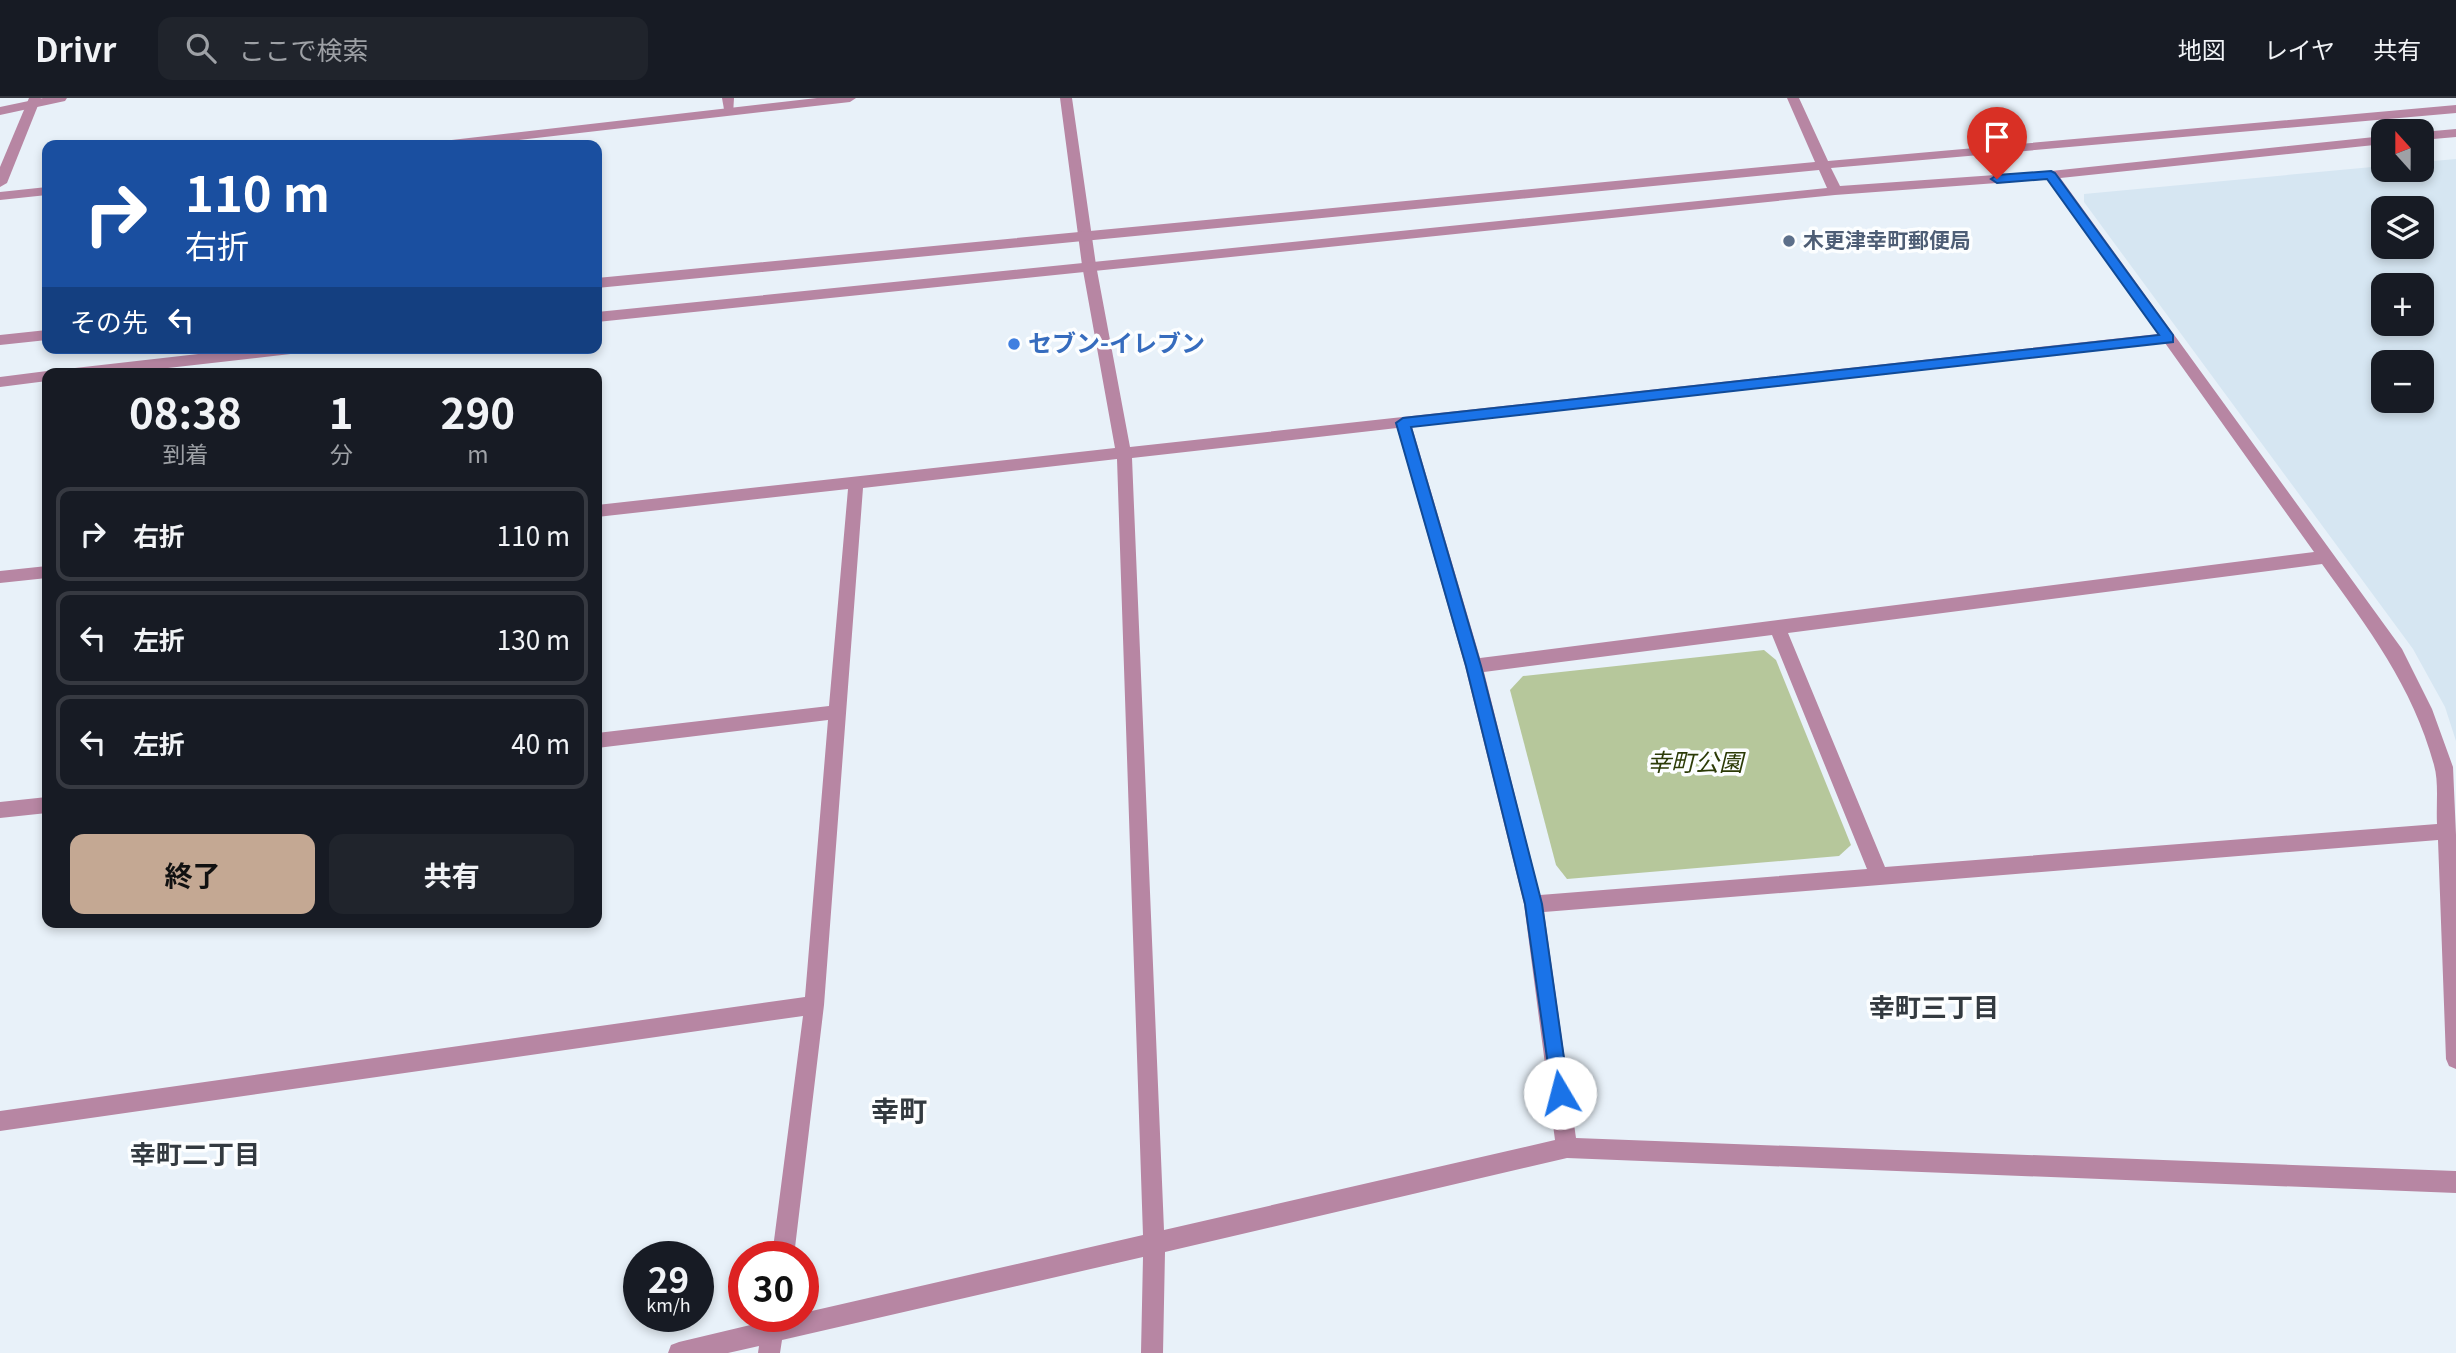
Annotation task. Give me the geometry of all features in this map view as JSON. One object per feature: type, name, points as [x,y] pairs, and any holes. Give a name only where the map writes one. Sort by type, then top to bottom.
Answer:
[{"type":"street","points":[[0,111],[34,101],[61,98]]},
{"type":"street","points":[[728,98],[729,112]]},
{"type":"street","points":[[486,140],[850,98]]},
{"type":"street","points":[[1066,98],[1084,237],[1124,453],[1154,1243],[1152,1353]]},
{"type":"street","points":[[1793,98],[1835,191]]},
{"type":"street","points":[[0,183],[34,101]]},
{"type":"street","points":[[602,283],[1824,165],[2456,108]]},
{"type":"street","points":[[2434,135],[2456,133]]},
{"type":"street","points":[[602,316],[1835,191],[2051,175],[2371,141]]},
{"type":"street","points":[[2051,175],[2396,653],[2423,709],[2444,767],[2456,1059]]},
{"type":"street","points":[[0,196],[42,192]]},
{"type":"street","points":[[0,340],[42,336]]},
{"type":"street","points":[[602,510],[2168,338]]},
{"type":"street","points":[[120,368],[245,354]]},
{"type":"street","points":[[0,382],[42,377]]},
{"type":"street","points":[[1403,423],[1474,666],[1533,904],[1567,1148]]},
{"type":"street","points":[[785,1241],[814,1006],[856,483]]},
{"type":"street","points":[[1474,666],[2328,557]]},
{"type":"street","points":[[0,577],[42,573]]},
{"type":"street","points":[[1778,629],[1880,877]]},
{"type":"street","points":[[602,739],[837,712]]},
{"type":"street","points":[[0,810],[42,805]]},
{"type":"street","points":[[1533,904],[2446,831]]},
{"type":"street","points":[[0,1121],[814,1006]]},
{"type":"street","points":[[679,1353],[1567,1148],[2456,1182]]},
{"type":"shaded area","points":[[2456,159],[2456,741],[2445,707],[2413,649],[2084,202],[2084,194],[2371,167],[2371,182],[2434,182],[2434,161]]},
{"type":"green space","name":"幸町公園","points":[[1764,650],[1776,660],[1851,845],[1839,856],[1567,879],[1556,865],[1510,690],[1523,676]]},
{"type":"place","name":"木更津幸町郵便局","points":[[1789,241]]},
{"type":"place","name":"セブン-イレブン","points":[[1014,344]]},
{"type":"district","name":"幸町三丁目","points":[[1934,1008]]},
{"type":"district","name":"幸町","points":[[899,1111]]},
{"type":"district","name":"幸町二丁目","points":[[195,1155]]},
{"type":"route","points":[[1560,1093],[1533,904],[1474,666],[1403,423],[2168,338],[2051,175],[1997,179]]}]
